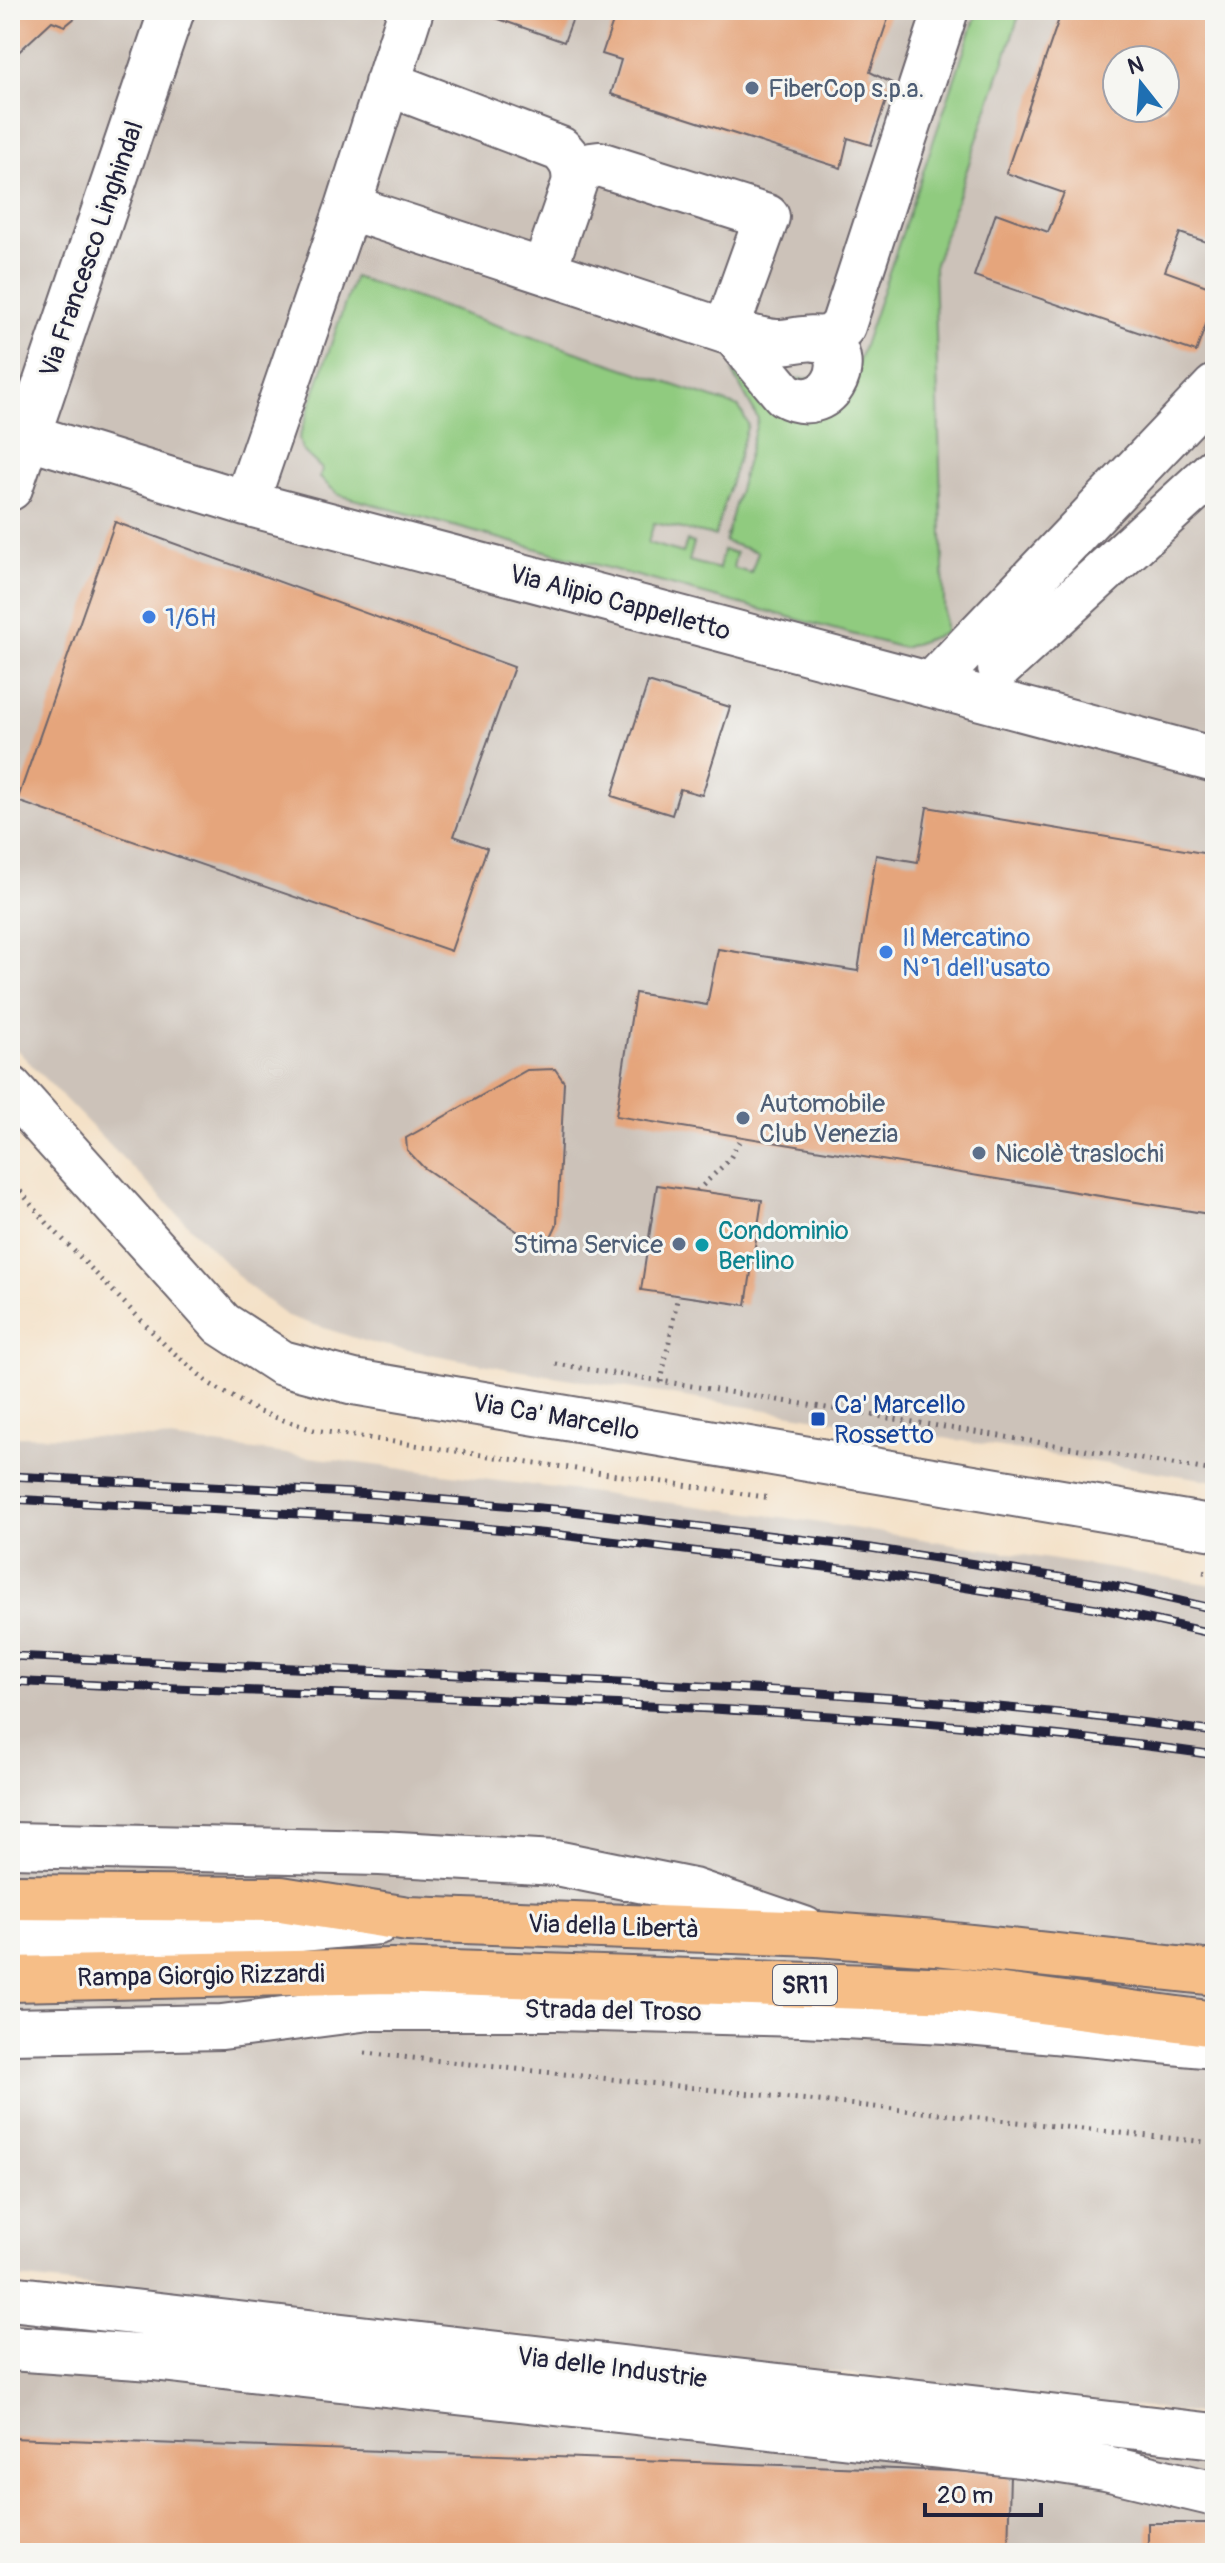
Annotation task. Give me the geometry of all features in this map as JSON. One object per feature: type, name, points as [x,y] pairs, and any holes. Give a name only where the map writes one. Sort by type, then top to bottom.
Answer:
[{"type":"highway","name":"Via della Libertà","points":[[10,1897],[281,1899],[408,1919],[817,1934],[935,1943],[1215,1973]]},
{"type":"highway","name":"Via della Libertà","points":[[392,1971],[958,1990],[1215,2024]]},
{"type":"highway","name":"Rampa Giorgio Rizzardi","points":[[10,1979],[392,1971]]},
{"type":"street","name":"Via Francesco Linghindal","points":[[10,488],[172,10]]},
{"type":"street","points":[[246,503],[348,207],[411,10]]},
{"type":"street","points":[[348,207],[730,332],[776,342],[832,337],[843,326],[946,10]]},
{"type":"street","points":[[387,83],[560,149],[571,162],[575,175],[570,198],[544,271]]},
{"type":"street","points":[[575,175],[599,164],[767,217],[730,332]]},
{"type":"street","points":[[730,332],[784,394],[805,401],[818,399],[828,391],[838,374],[833,349],[826,341],[816,339]]},
{"type":"street","points":[[932,684],[1215,387]]},
{"type":"street","name":"Via Alipio Cappelletto","points":[[27,436],[246,503],[1215,760]]},
{"type":"street","points":[[1000,667],[1215,470]]},
{"type":"street","name":"Via Ca' Marcello","points":[[10,1088],[222,1324],[282,1363],[354,1382],[1215,1528]]},
{"type":"street","points":[[10,1845],[380,1853],[556,1863],[693,1891],[817,1934]]},
{"type":"street","points":[[10,1937],[267,1932],[408,1919]]},
{"type":"street","name":"Strada del Troso","points":[[10,2031],[222,2027],[369,2008],[554,2008],[946,2021],[1215,2046]]},
{"type":"street","name":"Via delle Industrie","points":[[10,2298],[1215,2436]]},
{"type":"street","points":[[10,2348],[153,2358],[1029,2456],[1106,2468],[1215,2494]]},
{"type":"path","points":[[697,1191],[729,1160],[742,1137]]},
{"type":"path","points":[[10,1179],[48,1224]]},
{"type":"path","points":[[661,1382],[678,1295]]},
{"type":"path","points":[[556,1364],[1215,1471]]},
{"type":"path","points":[[351,2051],[1215,2143]]},
{"type":"shaded area","points":[[10,10],[1215,10],[1215,1481],[509,1369],[367,1342],[287,1316],[246,1284],[10,1043]]},
{"type":"shaded area","points":[[10,1436],[161,1438],[782,1517],[1215,1585],[1215,2416],[10,2277]]},
{"type":"shaded area","points":[[10,2316],[1215,2454],[1215,2553],[10,2553]]},
{"type":"green space","points":[[978,10],[1021,10],[934,267],[945,633],[903,648],[339,495],[320,478],[322,469],[302,450],[299,438],[354,277],[739,407],[748,424],[715,536],[654,523],[648,543],[683,553],[687,541],[694,543],[689,561],[719,569],[723,550],[736,553],[733,568],[751,573],[758,552],[725,542],[758,419],[733,373],[752,382],[854,375]]},
{"type":"building","points":[[10,10],[75,10],[76,17],[65,26],[52,21],[10,60]]},
{"type":"building","points":[[473,10],[576,10],[564,42]]},
{"type":"building","name":"FiberCop s.p.a.","points":[[617,10],[891,10],[870,72],[892,83],[871,145],[848,138],[841,168],[611,94],[621,60],[602,54]]},
{"type":"building","points":[[1062,10],[1215,10],[1215,245],[1180,233],[1165,271],[1215,289],[1215,299],[1196,352],[974,276],[996,213],[1048,232],[1064,193],[1006,173]]},
{"type":"building","points":[[115,522],[514,667],[454,836],[487,848],[451,951],[17,801]]},
{"type":"building","points":[[648,682],[730,707],[702,795],[680,789],[672,815],[612,796]]},
{"type":"building","points":[[927,807],[1215,855],[1215,1215],[616,1116],[635,993],[707,1005],[718,949],[858,971],[876,855],[918,862]]},
{"type":"building","points":[[555,1069],[564,1082],[557,1224],[550,1239],[530,1240],[423,1167],[407,1150],[406,1138],[527,1070]]},
{"type":"building","name":"Condominio Berlino","points":[[657,1185],[762,1200],[746,1305],[641,1290]]},
{"type":"building","points":[[10,2438],[1010,2473],[1008,2553],[10,2553]]},
{"type":"building","points":[[1148,2523],[1215,2523],[1215,2553],[1148,2553]]},
{"type":"railway","points":[[10,1476],[373,1494],[564,1510],[871,1548],[1110,1585],[1215,1609]]},
{"type":"railway","points":[[10,1499],[375,1518],[561,1535],[866,1572],[1103,1609],[1215,1634]]},
{"type":"railway","points":[[10,1656],[788,1691],[1045,1711],[1215,1732]]},
{"type":"railway","points":[[10,1681],[764,1712],[1065,1736],[1215,1755]]},
{"type":"place","name":"FiberCop s.p.a.","points":[[752,88]]},
{"type":"place","name":"1/6H","points":[[149,617]]},
{"type":"place","name":"Il Mercatino N°1 dell'usato","points":[[886,952]]},
{"type":"place","name":"Automobile Club Venezia","points":[[743,1118]]},
{"type":"place","name":"Nicolè traslochi","points":[[979,1153]]},
{"type":"place","name":"Stima Service","points":[[679,1244]]},
{"type":"place","name":"Condominio Berlino","points":[[702,1245]]},
{"type":"place","name":"Ca' Marcello Rossetto","points":[[818,1419]]}]
